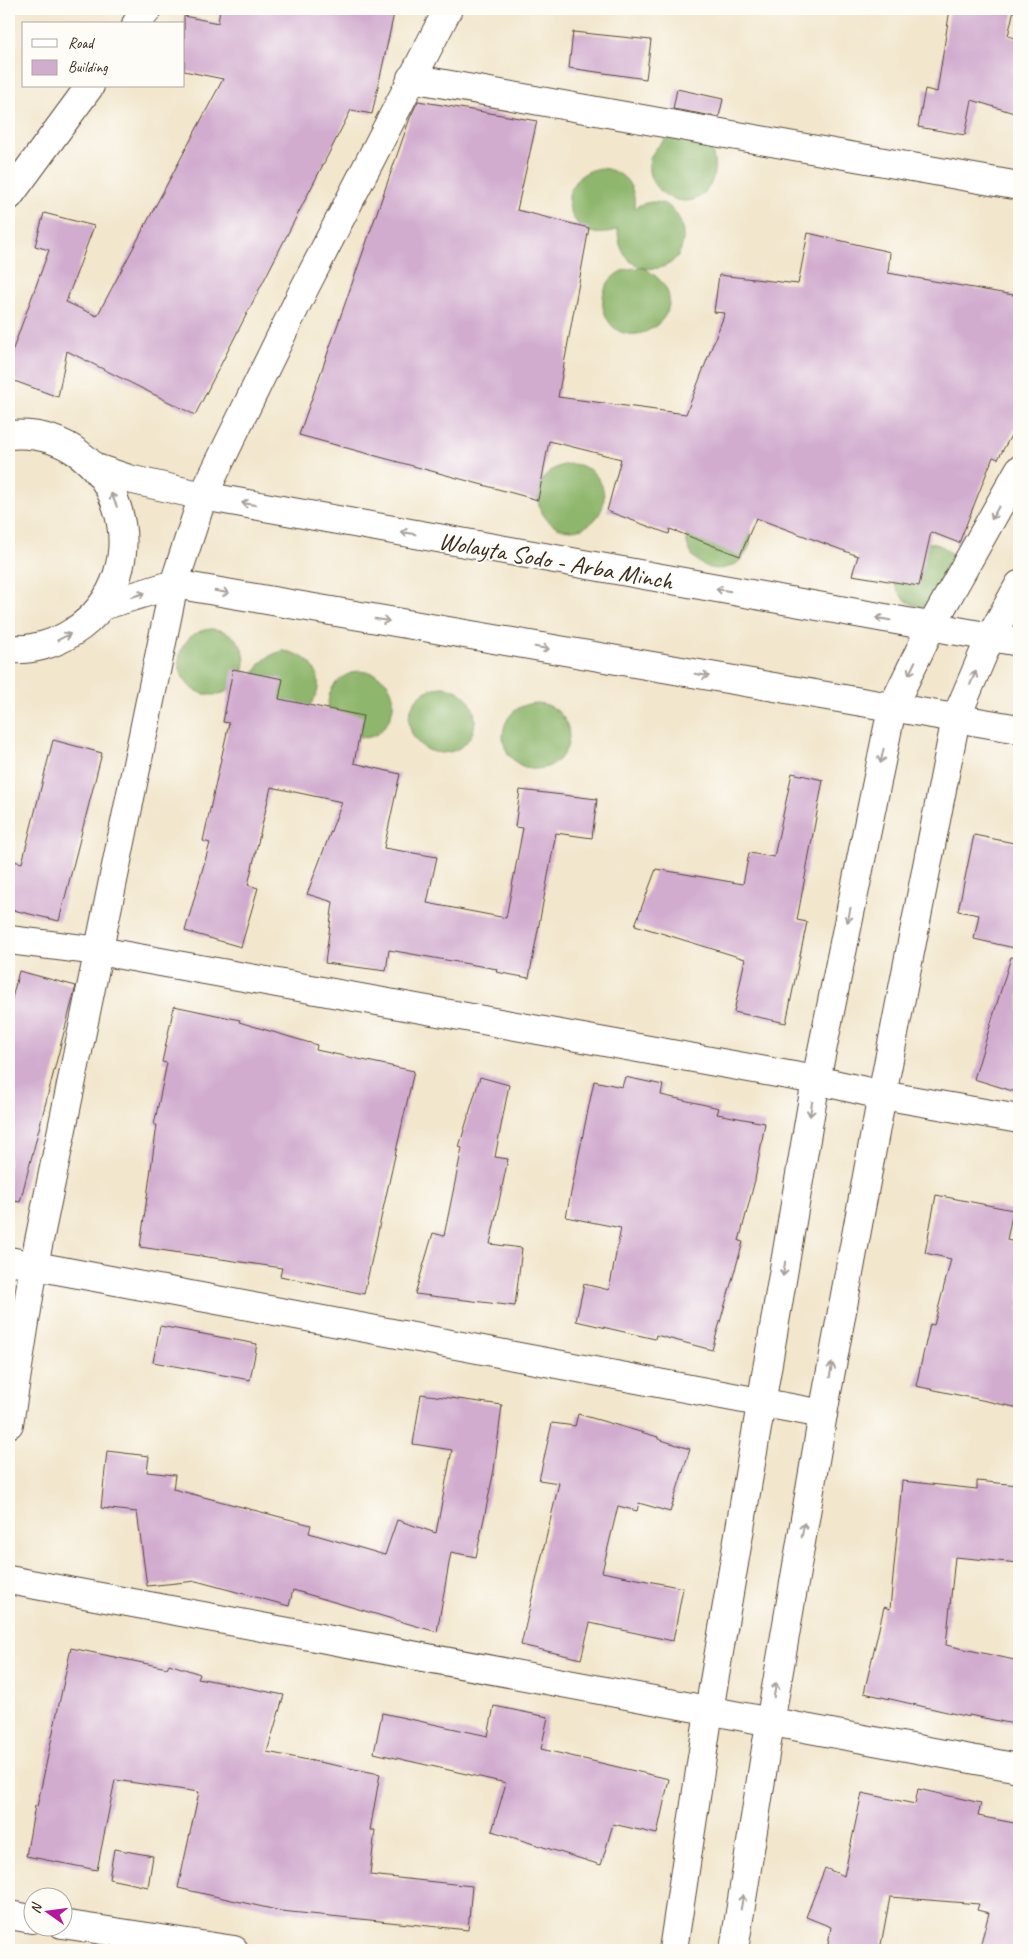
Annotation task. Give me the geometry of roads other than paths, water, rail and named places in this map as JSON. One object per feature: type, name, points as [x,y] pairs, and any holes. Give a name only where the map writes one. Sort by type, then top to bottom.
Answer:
[{"type":"main road","points":[[138,22],[148,9]]},
{"type":"main road","points":[[9,1424],[22,1263],[100,951],[174,584],[203,496],[303,291],[448,9]]},
{"type":"main road","points":[[411,78],[1019,186]]},
{"type":"main road","points":[[9,196],[89,88]]},
{"type":"main road","name":"Wolayta Sodo - Arba Minch","points":[[9,435],[41,436],[80,454],[96,468],[116,500],[123,536],[119,573],[102,606],[85,624],[64,638],[41,647],[9,649]]},
{"type":"main road","name":"Wolayta Sodo - Arba Minch","points":[[96,468],[129,480],[203,496],[1019,642]]},
{"type":"main road","points":[[673,1950],[709,1711],[816,1080],[892,708],[931,627],[1019,470]]},
{"type":"main road","points":[[102,606],[174,584],[1019,729]]},
{"type":"main road","points":[[734,1950],[770,1723],[823,1414],[882,1095],[956,718],[990,638],[1019,585]]},
{"type":"main road","points":[[9,940],[100,951],[816,1080],[882,1095],[1019,1119]]},
{"type":"main road","points":[[22,1263],[823,1414]]},
{"type":"main road","points":[[9,1580],[1019,1768]]},
{"type":"main road","points":[[9,1915],[22,1917]]},
{"type":"main road","points":[[72,1926],[234,1950]]}]
